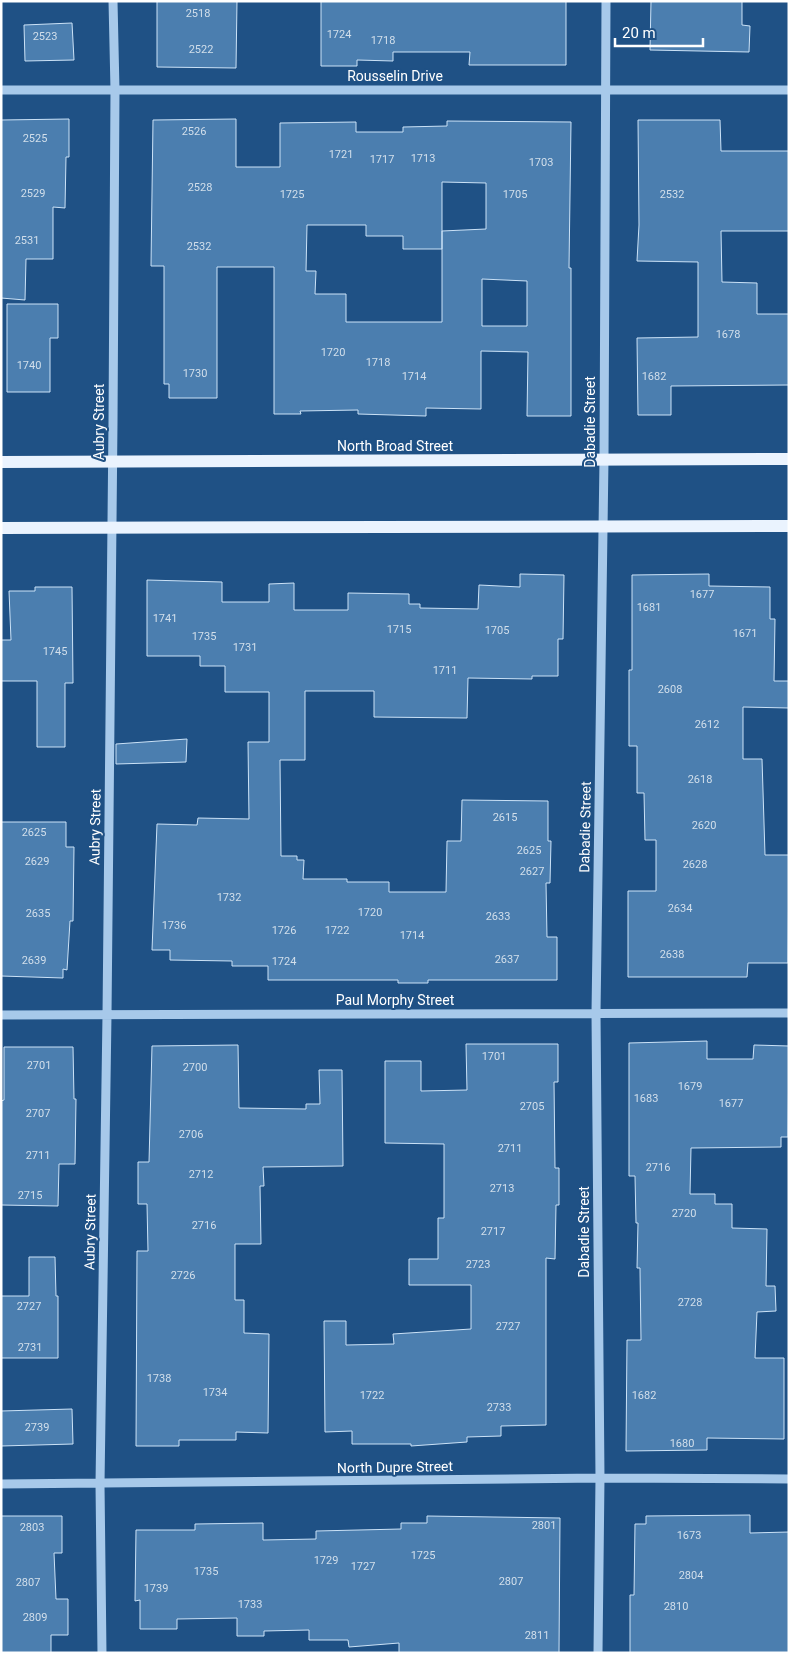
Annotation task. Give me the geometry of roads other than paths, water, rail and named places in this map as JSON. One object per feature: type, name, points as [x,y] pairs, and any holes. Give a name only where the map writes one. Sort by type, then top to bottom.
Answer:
[{"type":"main road","name":"North Broad Street","points":[[1,462],[789,459]]},
{"type":"main road","points":[[1,528],[789,526]]},
{"type":"street","name":"Aubry Street","points":[[102,1653],[100,1484],[112,462],[115,90],[113,1]]},
{"type":"street","name":"Dabadie Street","points":[[598,1653],[600,1478],[596,1013],[604,460],[606,1]]},
{"type":"street","name":"Rousselin Drive","points":[[1,90],[789,90]]},
{"type":"street","name":"Paul Morphy Street","points":[[1,1015],[789,1013]]},
{"type":"street","name":"North Dupre Street","points":[[1,1484],[600,1478],[789,1479]]}]
